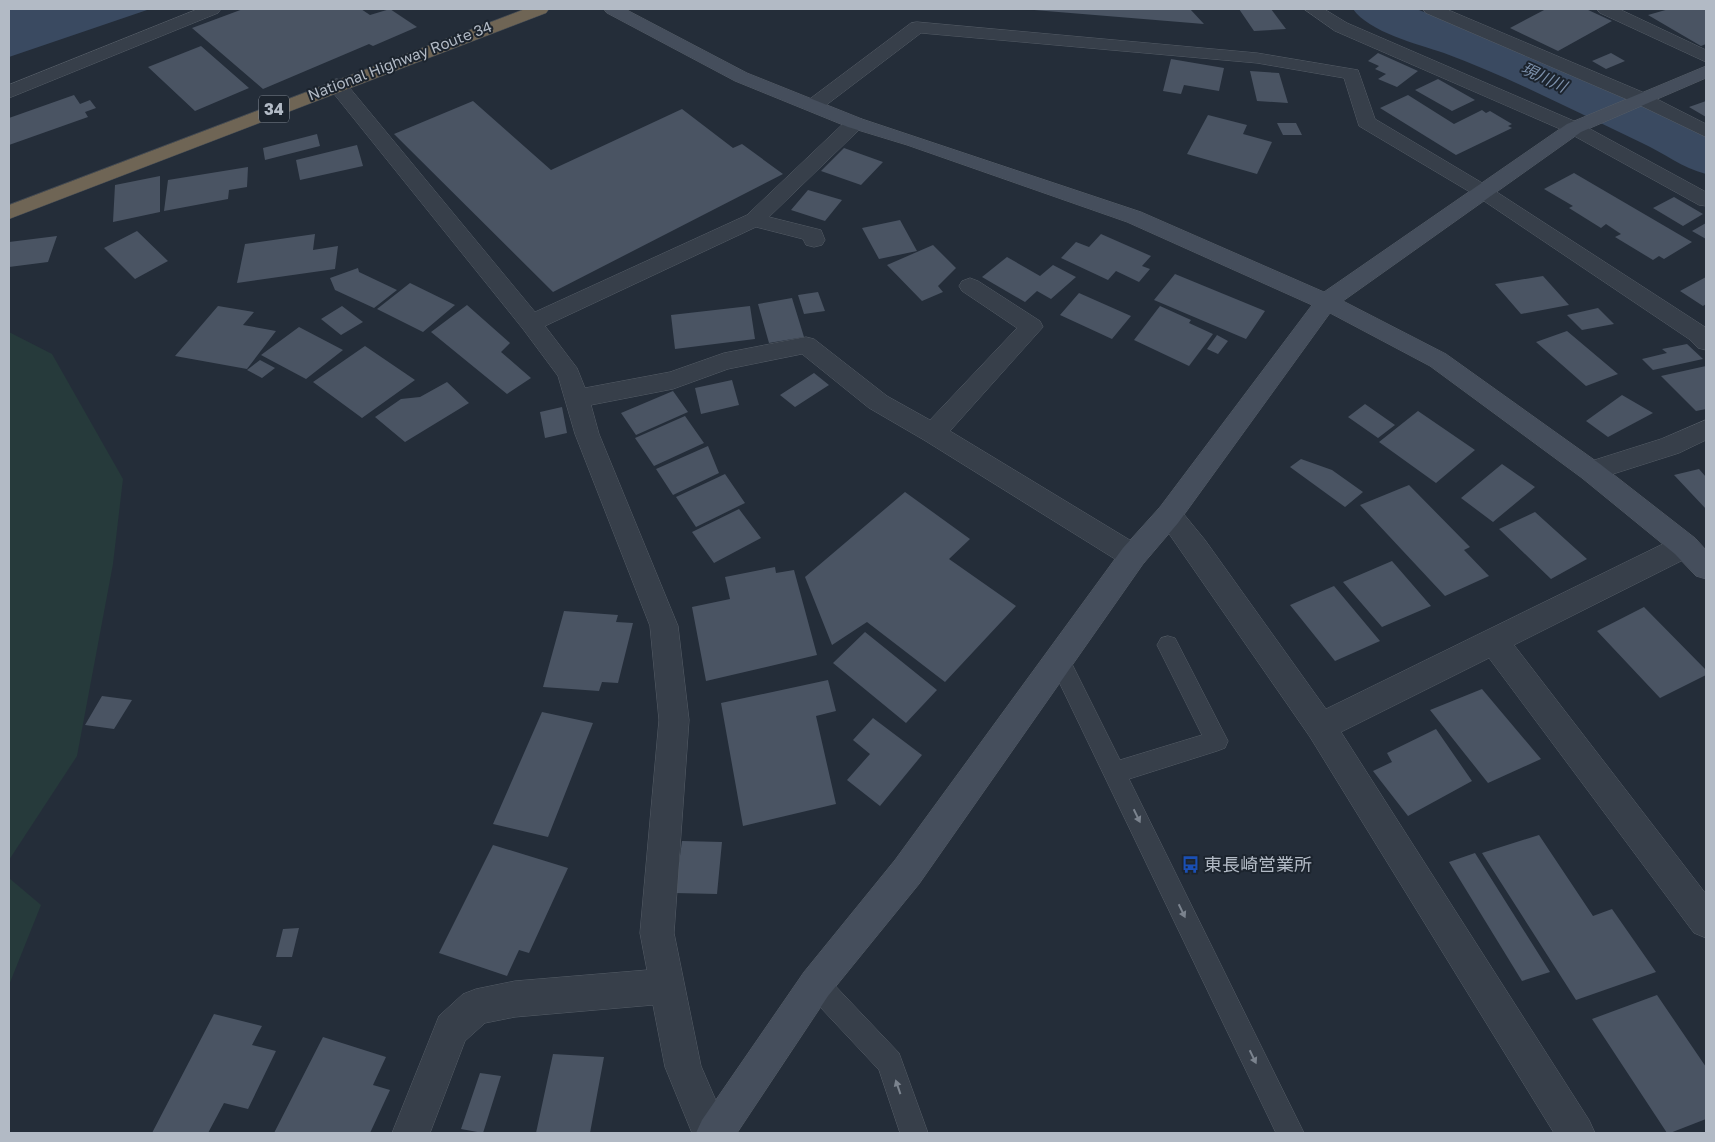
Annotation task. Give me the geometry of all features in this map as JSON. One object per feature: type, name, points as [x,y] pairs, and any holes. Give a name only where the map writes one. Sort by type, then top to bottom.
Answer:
[{"type":"highway","name":"National Highway Route 34","points":[[9,212],[336,85],[540,9]]},
{"type":"street","points":[[9,92],[212,9]]},
{"type":"street","points":[[613,9],[741,77],[855,123],[914,141],[1134,216],[1326,302],[1438,360],[1591,471],[1685,546],[1706,568]]},
{"type":"street","points":[[1313,9],[1575,128],[1706,200]]},
{"type":"street","points":[[1432,9],[1639,99],[1706,131]]},
{"type":"street","points":[[1606,9],[1706,57]]},
{"type":"street","points":[[1340,20],[1352,74],[1366,122],[1482,191],[1697,333],[1706,342]]},
{"type":"street","points":[[814,105],[917,27],[1257,58],[1352,74]]},
{"type":"street","points":[[715,1133],[816,984],[906,872],[1133,556],[1169,515],[1326,302],[1386,262],[1482,191],[1575,128],[1706,71]]},
{"type":"street","points":[[336,85],[531,323],[569,374],[576,399],[664,626],[674,720],[657,933],[683,1067],[711,1133]]},
{"type":"street","points":[[531,323],[754,220],[855,123]]},
{"type":"street","points":[[754,220],[813,235],[814,240]]},
{"type":"street","points":[[933,433],[1032,327],[970,286]]},
{"type":"street","points":[[576,399],[673,380],[724,361],[806,345],[878,402],[933,433],[1133,556]]},
{"type":"street","points":[[1591,471],[1670,446],[1706,429]]},
{"type":"street","points":[[1169,515],[1195,548],[1321,727],[1576,1133]]},
{"type":"street","points":[[1321,727],[1685,546]]},
{"type":"street","points":[[1493,640],[1706,921]]},
{"type":"street","points":[[411,1133],[452,1029],[476,1007],[515,999],[666,986]]},
{"type":"lane","points":[[1116,772],[1217,741],[1168,645]]},
{"type":"lane","points":[[1059,659],[1116,772],[1290,1133]]},
{"type":"lane","points":[[816,984],[890,1062],[914,1133]]},
{"type":"green space","points":[[9,332],[52,354],[123,479],[113,564],[77,756],[9,860]]},
{"type":"green space","points":[[9,878],[41,905],[9,985]]},
{"type":"water","points":[[9,9],[150,9],[9,57]]},
{"type":"building","points":[[243,9],[361,9],[370,15],[390,9],[417,27],[373,46],[369,44],[263,89],[192,28]]},
{"type":"building","points":[[1190,9],[1204,24],[1034,10]]},
{"type":"building","points":[[1239,9],[1271,9],[1286,29],[1254,31]]},
{"type":"building","points":[[1546,9],[1586,9],[1612,21],[1558,51],[1510,28]]},
{"type":"building","points":[[1669,9],[1706,9],[1706,44],[1701,46],[1648,15]]},
{"type":"building","points":[[201,46],[249,88],[195,111],[148,67]]},
{"type":"building","points":[[1378,53],[1418,71],[1397,87],[1378,79],[1386,74],[1375,69],[1379,66],[1368,61]]},
{"type":"building","points":[[1611,53],[1625,61],[1606,69],[1592,61]]},
{"type":"building","points":[[1171,59],[1224,68],[1219,91],[1184,85],[1181,94],[1163,91]]},
{"type":"building","points":[[1250,71],[1279,73],[1288,103],[1257,101]]},
{"type":"building","points":[[1438,79],[1475,100],[1452,111],[1415,90]]},
{"type":"building","points":[[74,95],[80,104],[90,100],[96,108],[85,112],[88,117],[9,145],[9,118]]},
{"type":"building","points":[[1408,95],[1454,124],[1482,110],[1486,113],[1490,111],[1512,124],[1508,126],[1512,128],[1456,155],[1380,108]]},
{"type":"building","points":[[473,101],[551,170],[682,109],[733,148],[742,144],[783,174],[553,292],[394,134]]},
{"type":"building","points":[[1706,101],[1706,117],[1689,107]]},
{"type":"building","points":[[1208,115],[1247,125],[1243,134],[1272,142],[1257,174],[1187,154]]},
{"type":"building","points":[[1277,123],[1296,123],[1302,135],[1283,135]]},
{"type":"building","points":[[317,134],[320,146],[265,160],[263,148]]},
{"type":"building","points":[[357,145],[363,166],[300,180],[296,160]]},
{"type":"building","points":[[844,148],[883,162],[861,185],[821,171]]},
{"type":"building","points":[[248,167],[247,187],[229,190],[228,199],[164,211],[168,180]]},
{"type":"building","points":[[1574,173],[1692,242],[1664,259],[1659,256],[1653,260],[1615,237],[1621,234],[1606,224],[1601,228],[1569,208],[1573,206],[1544,189]]},
{"type":"building","points":[[160,176],[160,212],[113,222],[115,185]]},
{"type":"building","points":[[808,190],[842,200],[825,221],[791,210]]},
{"type":"building","points":[[1674,197],[1703,214],[1683,226],[1653,208]]},
{"type":"building","points":[[900,220],[917,251],[879,259],[862,228]]},
{"type":"building","points":[[1706,223],[1706,239],[1692,231]]},
{"type":"building","points":[[137,231],[168,261],[135,279],[104,248]]},
{"type":"building","points":[[315,234],[313,250],[338,246],[335,269],[237,283],[245,244]]},
{"type":"building","points":[[1101,234],[1151,256],[1142,266],[1150,269],[1139,282],[1116,271],[1108,280],[1061,258],[1076,242],[1089,247]]},
{"type":"building","points":[[57,236],[48,262],[9,267],[9,242]]},
{"type":"building","points":[[933,245],[956,268],[938,286],[943,292],[922,301],[887,265]]},
{"type":"building","points":[[1007,257],[1040,276],[1053,265],[1076,277],[1051,299],[1037,291],[1025,302],[982,277]]},
{"type":"building","points":[[358,268],[359,272],[397,290],[374,308],[335,290],[330,278]]},
{"type":"building","points":[[1175,274],[1265,311],[1246,339],[1154,300]]},
{"type":"building","points":[[1543,276],[1569,305],[1521,314],[1495,284]]},
{"type":"building","points":[[1706,277],[1706,304],[1703,306],[1680,291]]},
{"type":"building","points":[[410,283],[455,305],[423,332],[377,309]]},
{"type":"building","points":[[818,292],[825,311],[804,314],[798,295]]},
{"type":"building","points":[[1079,293],[1131,316],[1112,339],[1060,315]]},
{"type":"building","points":[[792,298],[804,337],[769,343],[758,304]]},
{"type":"building","points":[[467,305],[510,343],[501,352],[531,378],[507,394],[431,332]]},
{"type":"building","points":[[218,306],[254,312],[243,325],[276,331],[247,369],[175,356]]},
{"type":"building","points":[[342,306],[363,322],[341,335],[321,319]]},
{"type":"building","points":[[750,306],[755,339],[675,349],[671,315]]},
{"type":"building","points":[[1160,306],[1191,320],[1189,323],[1213,334],[1189,366],[1134,340]]},
{"type":"building","points":[[1598,308],[1614,324],[1582,330],[1567,315]]},
{"type":"building","points":[[299,327],[343,350],[306,379],[261,355]]},
{"type":"building","points":[[1567,331],[1618,374],[1586,386],[1536,342]]},
{"type":"building","points":[[1217,335],[1228,341],[1218,354],[1207,349]]},
{"type":"building","points":[[1687,344],[1703,359],[1653,370],[1642,359],[1667,353],[1662,349]]},
{"type":"building","points":[[365,346],[415,380],[362,418],[313,382]]},
{"type":"building","points":[[260,360],[275,368],[262,378],[247,370]]},
{"type":"building","points":[[1706,366],[1706,409],[1696,411],[1661,376]]},
{"type":"building","points":[[814,373],[829,385],[795,407],[780,395]]},
{"type":"building","points":[[732,380],[739,405],[701,414],[695,388]]},
{"type":"building","points":[[447,382],[469,403],[405,442],[375,417],[401,399],[420,397]]},
{"type":"building","points":[[673,391],[688,412],[636,435],[621,413]]},
{"type":"building","points":[[1622,395],[1653,413],[1608,437],[1586,421]]},
{"type":"building","points":[[1365,404],[1395,425],[1378,438],[1348,417]]},
{"type":"building","points":[[562,407],[567,433],[545,438],[540,412]]},
{"type":"building","points":[[1418,411],[1475,450],[1436,483],[1379,442]]},
{"type":"building","points":[[685,416],[704,443],[654,466],[635,438]]},
{"type":"building","points":[[708,446],[719,473],[673,495],[656,469]]},
{"type":"building","points":[[1301,459],[1332,470],[1363,492],[1345,507],[1290,467]]},
{"type":"building","points":[[1502,464],[1535,487],[1493,522],[1461,498]]},
{"type":"building","points":[[1699,469],[1706,477],[1706,509],[1674,475]]},
{"type":"building","points":[[725,474],[745,503],[696,527],[676,497]]},
{"type":"building","points":[[1409,485],[1470,547],[1464,550],[1489,576],[1445,596],[1360,505]]},
{"type":"building","points":[[905,492],[970,539],[949,559],[1016,606],[945,682],[867,622],[832,645],[805,577]]},
{"type":"building","points":[[739,509],[761,538],[714,563],[692,532]]},
{"type":"building","points":[[1535,512],[1587,559],[1551,579],[1499,529]]},
{"type":"building","points":[[1392,561],[1431,606],[1382,627],[1343,582]]},
{"type":"building","points":[[775,567],[776,573],[794,570],[817,655],[706,681],[692,607],[730,599],[725,577]]},
{"type":"building","points":[[1334,586],[1380,641],[1335,661],[1290,605]]},
{"type":"building","points":[[1644,607],[1706,670],[1706,675],[1660,698],[1597,631]]},
{"type":"building","points":[[564,611],[618,615],[616,622],[633,623],[618,683],[602,682],[599,691],[543,687]]},
{"type":"building","points":[[865,632],[937,690],[906,723],[833,663]]},
{"type":"building","points":[[828,680],[836,711],[816,716],[836,804],[743,826],[721,703]]},
{"type":"building","points":[[1482,689],[1541,759],[1488,783],[1430,710]]},
{"type":"building","points":[[102,696],[132,700],[114,729],[85,725]]},
{"type":"building","points":[[542,712],[593,723],[548,837],[493,824]]},
{"type":"building","points":[[873,718],[922,755],[880,806],[847,780],[870,754],[853,740]]},
{"type":"building","points":[[1436,729],[1472,781],[1408,816],[1373,771],[1392,762],[1387,753]]},
{"type":"building","points":[[1539,835],[1593,916],[1612,909],[1656,972],[1576,1000],[1482,853]]},
{"type":"building","points":[[682,841],[722,842],[717,894],[675,893]]},
{"type":"building","points":[[493,845],[568,868],[529,953],[519,950],[507,976],[439,953]]},
{"type":"building","points":[[1475,853],[1550,972],[1522,981],[1449,862]]},
{"type":"building","points":[[299,928],[292,957],[276,957],[283,929]]},
{"type":"building","points":[[1657,995],[1706,1067],[1706,1119],[1670,1133],[1667,1133],[1592,1019]]},
{"type":"building","points":[[214,1014],[262,1026],[252,1045],[276,1051],[248,1109],[224,1103],[208,1133],[152,1133]]},
{"type":"building","points":[[323,1037],[386,1057],[373,1085],[390,1090],[370,1133],[274,1133]]},
{"type":"building","points":[[553,1054],[604,1057],[590,1133],[536,1133]]},
{"type":"building","points":[[480,1073],[501,1076],[483,1133],[461,1129]]},
{"type":"waterway","name":"現川川","points":[[1377,9],[1409,24],[1493,54],[1676,138],[1706,157]]},
{"type":"place","name":"東長崎営業所","points":[[1190,865]]}]
